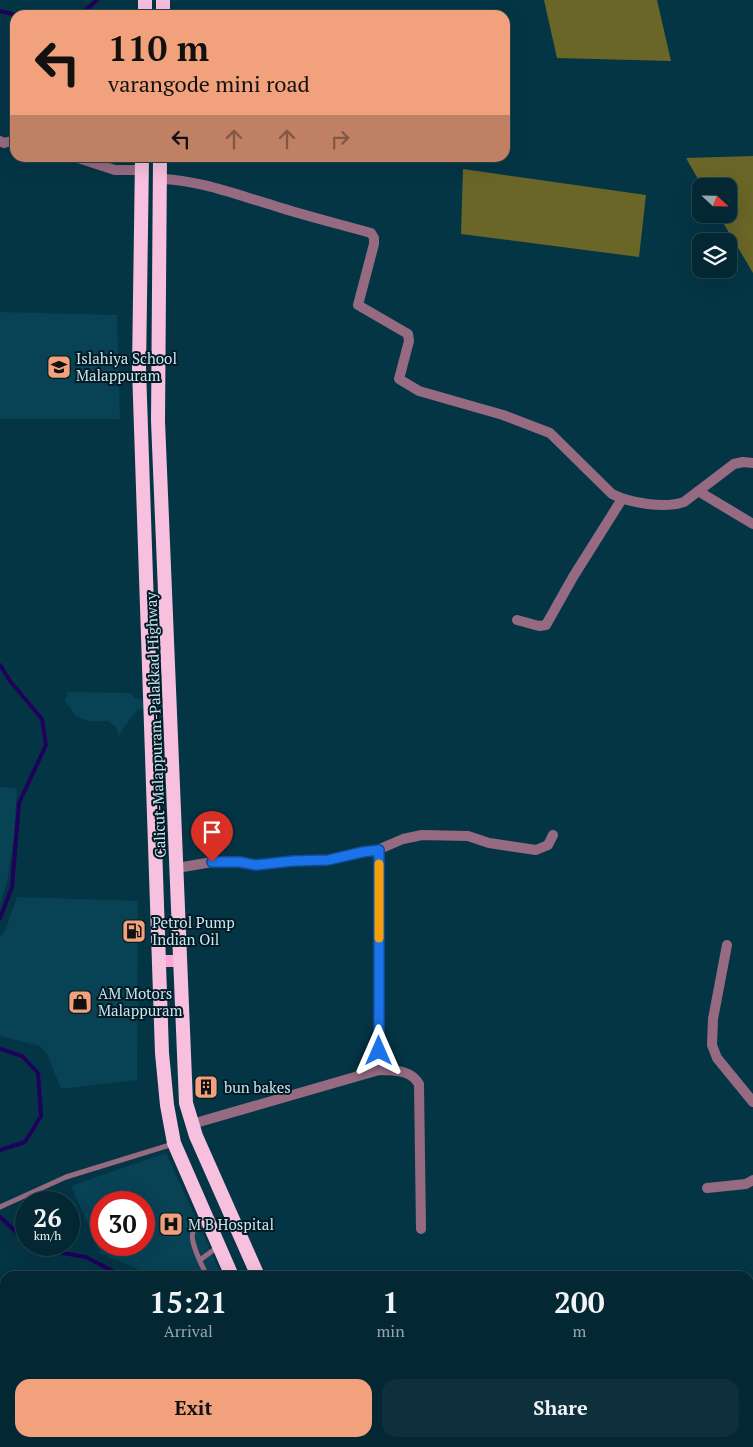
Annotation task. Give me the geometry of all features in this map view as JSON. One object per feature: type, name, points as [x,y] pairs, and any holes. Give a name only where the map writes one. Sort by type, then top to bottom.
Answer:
[{"type":"highway","name":"Calicut-Malappuram-Palakkad Highway","points":[[160,162],[158,421],[186,1103],[192,1124],[256,1271]]},
{"type":"highway","name":"Calicut-Malappuram-Palakkad Highway","points":[[142,164],[139,369],[162,1054],[166,1105],[174,1144],[230,1271]]},
{"type":"highway","points":[[217,1241],[237,1226]]},
{"type":"main road","points":[[159,961],[181,961]]},
{"type":"street","points":[[90,162],[115,170],[142,164]]},
{"type":"street","points":[[160,179],[210,186],[370,233],[374,238],[374,244],[358,305],[408,334],[409,341],[399,379],[420,391],[503,415],[550,433],[612,494],[622,499],[675,505],[684,502],[734,464],[743,462],[753,463]]},
{"type":"street","points":[[698,491],[753,524]]},
{"type":"street","points":[[517,620],[539,626],[546,625],[573,576],[622,499]]},
{"type":"street","points":[[177,868],[212,862],[240,862],[256,865],[328,860],[379,850],[404,838],[422,835],[468,836],[489,843],[536,850],[548,845],[553,835]]},
{"type":"street","points":[[378,1070],[379,850]]},
{"type":"street","points":[[727,945],[713,1019],[712,1045],[717,1058],[753,1102]]},
{"type":"street","points":[[192,1124],[378,1070],[404,1072],[414,1076],[419,1084],[421,1229]]},
{"type":"street","points":[[707,1188],[746,1184],[753,1180]]},
{"type":"lane","points":[[2,1206],[66,1176],[174,1144]]},
{"type":"lane","points":[[205,1271],[192,1242],[191,1234],[194,1229],[208,1222]]},
{"type":"lane","points":[[200,1260],[217,1241]]},
{"type":"shaded area","points":[[544,0],[657,0],[671,61],[557,58]]},
{"type":"shaded area","points":[[753,156],[753,273],[737,246],[737,233],[729,233],[723,223],[738,222],[738,178],[697,178],[686,158]]},
{"type":"shaded area","points":[[463,169],[646,195],[639,257],[461,234]]},
{"type":"shaded area","name":"Islahiya School Malappuram","points":[[0,312],[117,315],[120,419],[0,419]]},
{"type":"shaded area","points":[[68,692],[130,693],[135,698],[147,700],[145,709],[137,710],[118,736],[117,728],[108,721],[88,721],[76,716],[65,701]]},
{"type":"shaded area","points":[[0,787],[17,788],[14,837],[7,882],[0,905]]},
{"type":"shaded area","points":[[17,897],[138,901],[137,1080],[61,1089],[48,1056],[40,1046],[0,1036],[0,937],[5,931]]},
{"type":"shaded area","name":"M B Hospital","points":[[166,1153],[220,1271],[140,1270],[108,1256],[155,1256],[155,1191],[90,1191],[90,1228],[80,1206],[80,1191],[73,1191],[71,1186]]},
{"type":"waterway","points":[[86,10],[97,0]]},
{"type":"waterway","points":[[0,11],[10,14]]},
{"type":"waterway","points":[[0,665],[10,681],[42,719],[46,745],[19,803],[12,887],[0,918]]},
{"type":"waterway","points":[[0,1049],[22,1056],[38,1073],[41,1116],[25,1142],[0,1150]]},
{"type":"waterway","points":[[0,1217],[15,1231]]},
{"type":"waterway","points":[[80,1256],[86,1257],[113,1271]]},
{"type":"slow traffic","points":[[379,864],[379,938]]},
{"type":"place","name":"Islahiya School Malappuram","points":[[59,367]]},
{"type":"place","name":"Petrol Pump Indian Oil","points":[[134,931]]},
{"type":"place","name":"AM Motors Malappuram","points":[[80,1002]]},
{"type":"place","name":"bun bakes","points":[[206,1087]]},
{"type":"place","name":"M B Hospital","points":[[171,1224]]},
{"type":"route","points":[[212,862],[240,862],[256,865],[328,860],[379,850],[379,1051]]}]
